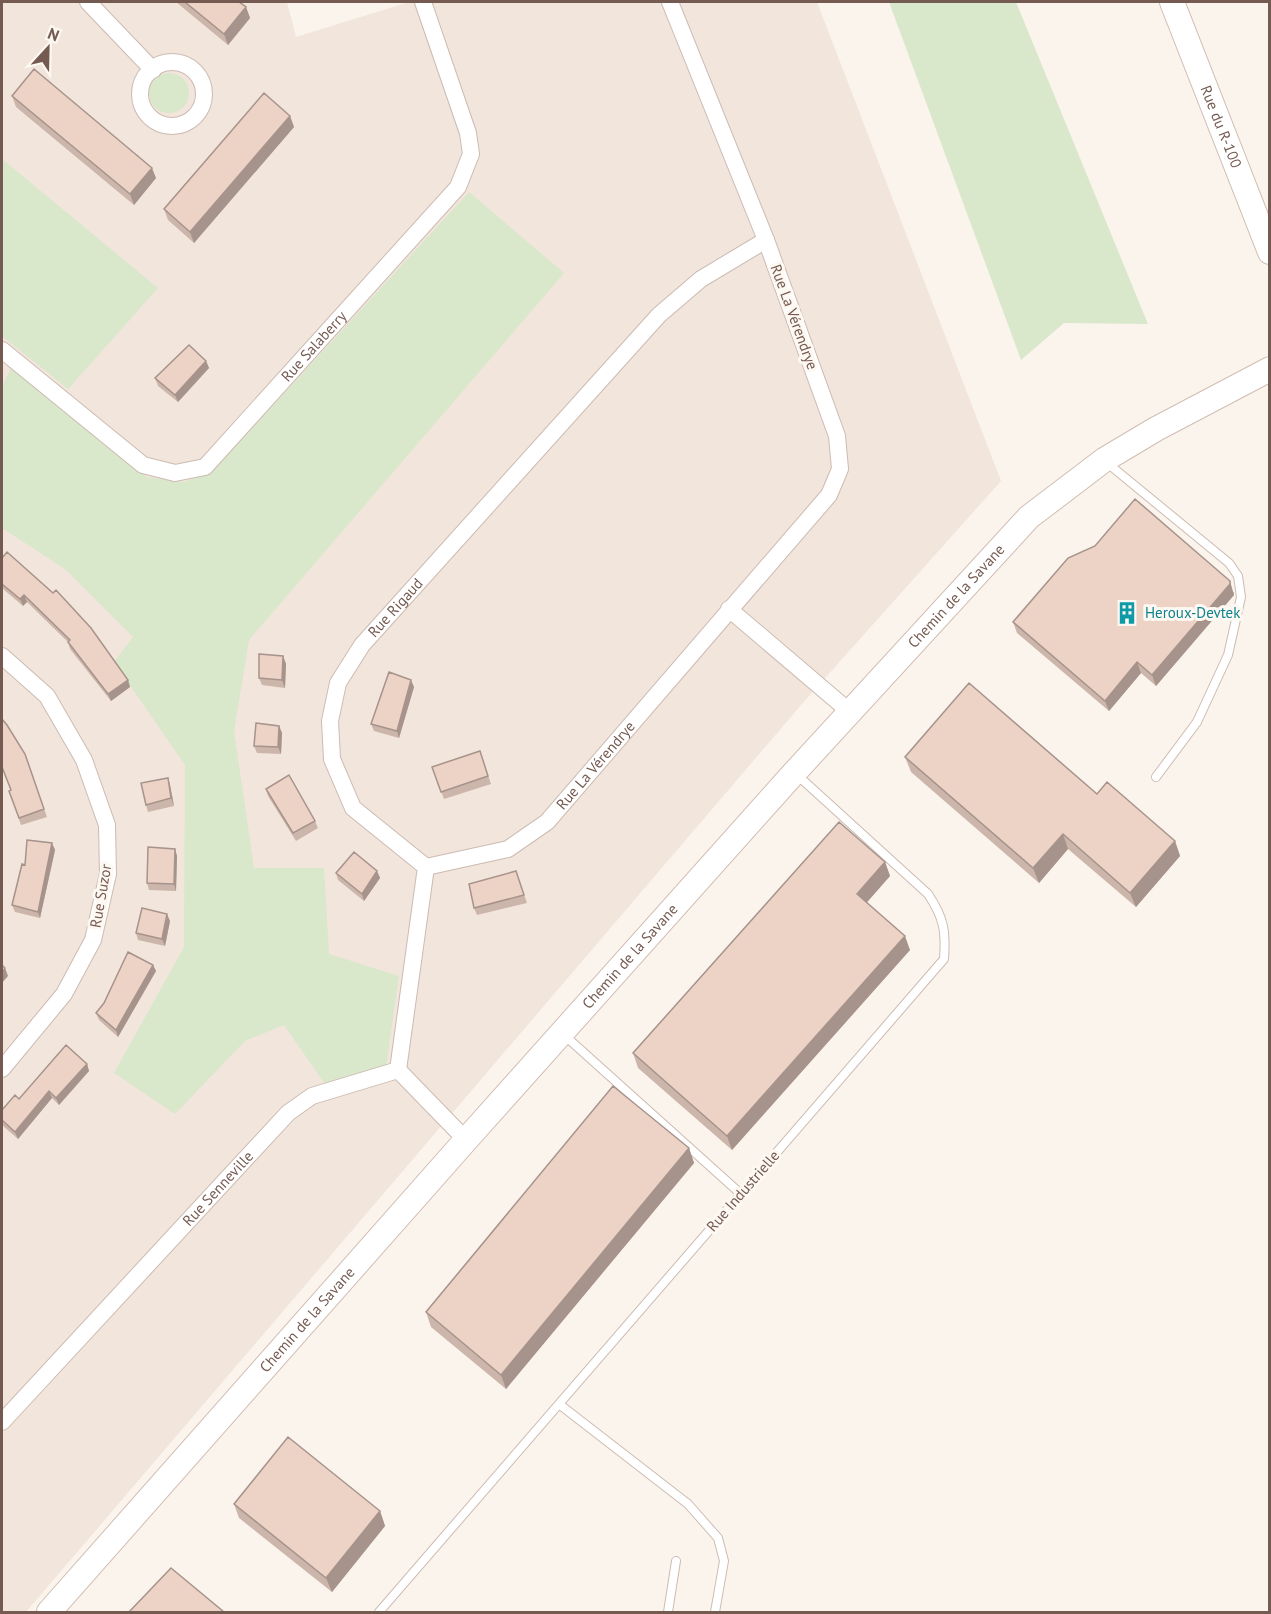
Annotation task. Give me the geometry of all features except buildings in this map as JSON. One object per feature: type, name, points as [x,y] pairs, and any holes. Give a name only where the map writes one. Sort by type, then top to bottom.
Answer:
[{"type":"street","points":[[88,2],[153,70]]},
{"type":"street","name":"Rue Salaberry","points":[[2,350],[144,465],[175,473],[205,467],[458,187],[471,154],[468,133],[423,2]]},
{"type":"street","name":"Rue La Vérendrye","points":[[426,867],[508,849],[547,822],[829,495],[840,469],[837,436],[766,240],[670,2]]},
{"type":"street","name":"Rue du R-100","points":[[1173,2],[1269,252]]},
{"type":"street","name":"Rue Rigaud","points":[[426,867],[353,808],[332,759],[330,721],[338,683],[362,645],[659,315],[701,279],[766,240]]},
{"type":"street","name":"Chemin de la Savane","points":[[49,1612],[794,773],[1029,517],[1104,460],[1156,429],[1269,369]]},
{"type":"street","points":[[729,609],[850,712]]},
{"type":"street","name":"Rue Suzor","points":[[2,656],[47,696],[84,760],[107,825],[108,864],[108,874],[93,940],[64,994],[2,1069]]},
{"type":"street","points":[[426,867],[398,1071],[466,1140]]},
{"type":"street","name":"Rue Senneville","points":[[2,1422],[288,1113],[312,1096],[398,1071]]},
{"type":"lane","points":[[1104,460],[1229,563],[1238,576],[1241,597],[1228,655],[1197,722],[1156,777]]},
{"type":"lane","name":"Rue Industrielle","points":[[379,1612],[944,959],[945,931],[939,910],[927,894],[794,773]]},
{"type":"lane","points":[[562,1033],[741,1194]]},
{"type":"lane","points":[[559,1404],[688,1504],[718,1538],[724,1561],[716,1612]]},
{"type":"lane","points":[[668,1612],[676,1561]]},
{"type":"shaded area","points":[[2,2],[287,2],[296,37],[409,2],[817,2],[1001,481],[801,705],[26,1612],[2,1612]]},
{"type":"green space","points":[[889,2],[1016,2],[1148,324],[1064,323],[1021,360]]},
{"type":"green space","points":[[169,73],[183,79],[189,93],[183,107],[169,113],[155,107],[149,93],[155,79]]},
{"type":"green space","points":[[2,159],[158,288],[68,389],[2,336]]},
{"type":"green space","points":[[469,192],[564,273],[249,640],[234,731],[254,868],[324,868],[329,954],[399,976],[385,1074],[325,1084],[284,1025],[245,1041],[175,1114],[114,1073],[184,947],[185,765],[114,662],[133,637],[65,569],[2,528],[2,386],[12,366],[147,477],[183,482],[211,473]]},
{"type":"place","name":"Heroux-Devtek","points":[[1127,613]]}]
